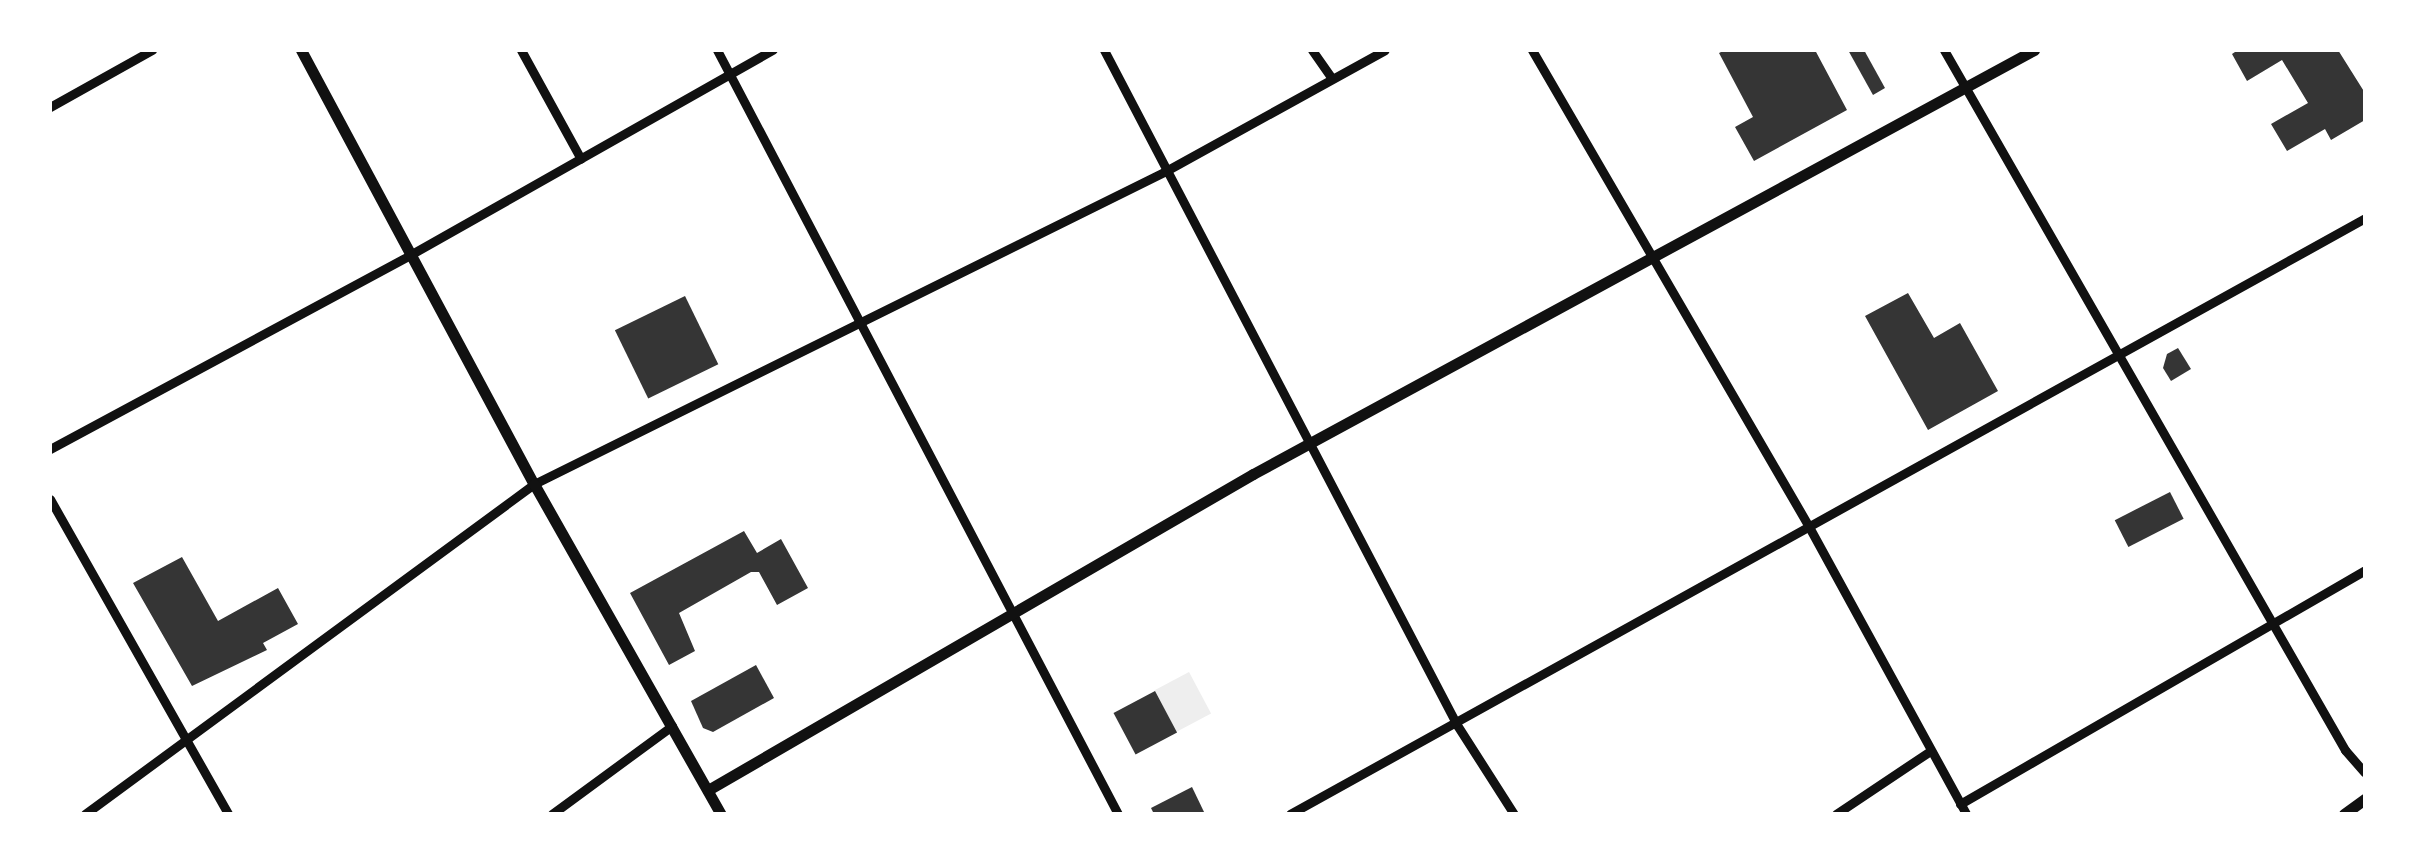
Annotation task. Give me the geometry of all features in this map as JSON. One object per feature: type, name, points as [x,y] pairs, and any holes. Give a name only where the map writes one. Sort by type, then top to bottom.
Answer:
[{"type":"street","points":[[50,107],[152,50]]},
{"type":"street","points":[[301,50],[534,484],[722,814]]},
{"type":"street","points":[[521,50],[581,159]]},
{"type":"street","points":[[718,50],[1118,814]]},
{"type":"street","points":[[50,449],[410,256],[773,50]]},
{"type":"street","points":[[1104,50],[1164,172],[1458,724],[1514,814]]},
{"type":"street","points":[[1312,50],[1332,79]]},
{"type":"street","points":[[85,814],[534,484],[1164,172],[1385,50]]},
{"type":"street","points":[[1532,50],[1808,525],[1963,809],[2365,570]]},
{"type":"street","points":[[1944,50],[2346,750],[2365,773]]},
{"type":"street","points":[[708,790],[1308,443],[2034,50]]},
{"type":"street","points":[[1290,814],[2365,218]]},
{"type":"street","points":[[50,499],[228,814]]},
{"type":"street","points":[[552,814],[672,726]]},
{"type":"street","points":[[1836,814],[1930,752]]},
{"type":"street","points":[[2344,814],[2365,799]]},
{"type":"shaded area","points":[[1189,672],[1211,713],[1177,732],[1155,690]]},
{"type":"building","points":[[1815,50],[1847,110],[1754,161],[1735,127],[1753,117],[1719,53]]},
{"type":"building","points":[[1848,50],[1864,50],[1885,88],[1873,95]]},
{"type":"building","points":[[2238,50],[2338,50],[2365,93],[2365,120],[2331,140],[2325,129],[2287,151],[2271,124],[2308,103],[2282,60],[2247,81],[2232,54]]},
{"type":"building","points":[[1908,293],[1934,338],[1960,323],[1998,391],[1928,430],[1865,316]]},
{"type":"building","points":[[685,296],[718,364],[648,399],[615,330]]},
{"type":"building","points":[[2178,348],[2191,369],[2171,381],[2163,368],[2167,354]]},
{"type":"building","points":[[2170,492],[2184,519],[2128,547],[2115,520]]},
{"type":"building","points":[[744,531],[757,553],[781,539],[808,588],[777,605],[759,572],[751,572],[679,613],[695,651],[669,665],[630,593]]},
{"type":"building","points":[[182,557],[218,621],[278,588],[298,624],[263,643],[267,650],[192,686],[133,583]]},
{"type":"building","points":[[756,665],[774,698],[713,732],[703,728],[691,701]]},
{"type":"building","points":[[1155,691],[1177,732],[1136,755],[1114,713]]},
{"type":"building","points":[[1192,787],[1205,814],[1154,814],[1151,808]]}]
